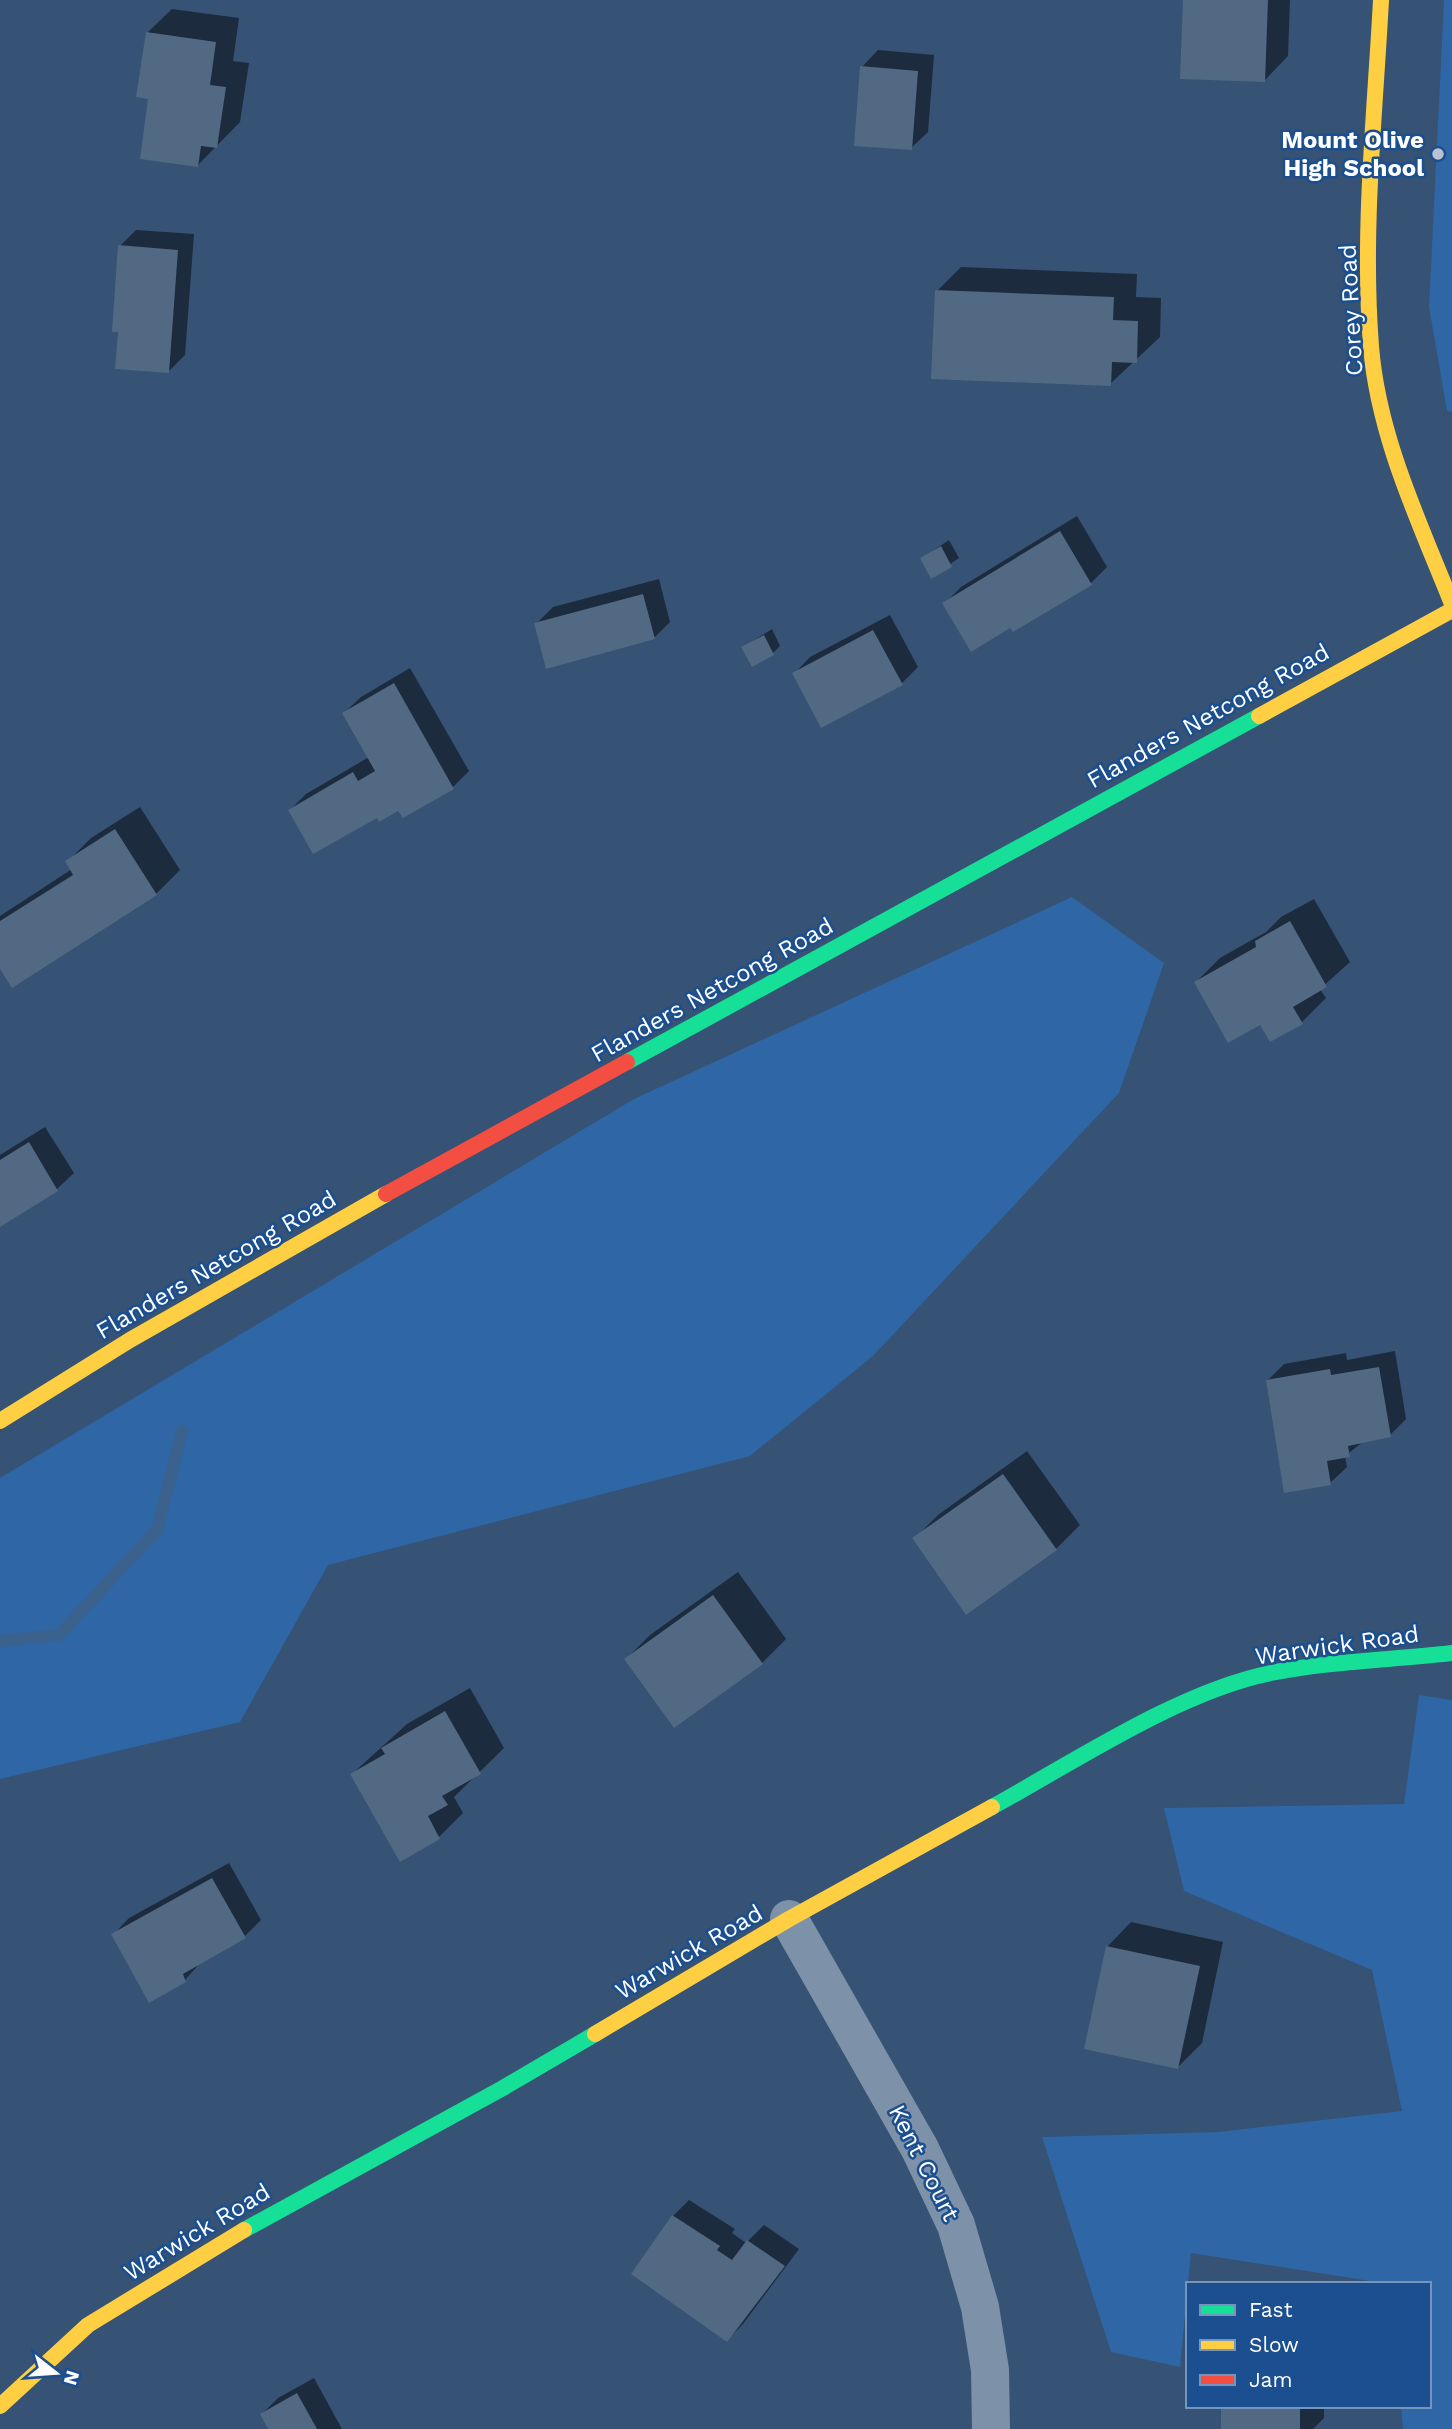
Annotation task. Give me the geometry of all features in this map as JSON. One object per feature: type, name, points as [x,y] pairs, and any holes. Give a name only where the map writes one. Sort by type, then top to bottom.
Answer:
[{"type":"street","name":"Corey Road","points":[[1381,0],[1369,219],[1371,347],[1378,393],[1395,461],[1452,604]]},
{"type":"street","name":"Flanders Netcong Road","points":[[0,1421],[130,1340],[361,1207],[1452,610]]},
{"type":"street","name":"Warwick Road","points":[[0,2406],[88,2325],[135,2294],[262,2219],[503,2088],[789,1919],[1171,1709],[1225,1686],[1270,1673],[1452,1653]]},
{"type":"street","name":"Kent Court","points":[[789,1919],[920,2149],[956,2225],[980,2308],[990,2370],[991,2429]]},
{"type":"shaded area","points":[[1444,0],[1452,0],[1452,412],[1447,411],[1429,307]]},
{"type":"shaded area","points":[[1072,897],[1164,963],[1119,1093],[873,1356],[750,1456],[328,1565],[240,1722],[0,1779],[0,1478],[634,1099]]},
{"type":"shaded area","points":[[1419,1695],[1452,1700],[1452,2429],[1403,2429],[1401,2408],[1431,2408],[1431,2282],[1376,2282],[1191,2253],[1188,2282],[1186,2282],[1180,2367],[1111,2352],[1042,2137],[1218,2132],[1402,2111],[1372,1970],[1184,1891],[1164,1808],[1404,1804]]},
{"type":"building","points":[[1183,0],[1268,0],[1265,82],[1180,79]]},
{"type":"building","points":[[146,32],[216,42],[210,85],[226,87],[217,148],[201,146],[198,167],[140,159],[148,99],[136,97]]},
{"type":"building","points":[[860,66],[918,71],[912,150],[854,146]]},
{"type":"building","points":[[118,245],[178,250],[169,373],[115,369],[118,332],[112,332]]},
{"type":"building","points":[[935,290],[1114,297],[1113,320],[1138,321],[1137,363],[1112,362],[1111,386],[931,379]]},
{"type":"building","points":[[1060,531],[1092,585],[1013,632],[1010,628],[971,652],[942,603]]},
{"type":"building","points":[[941,546],[952,567],[931,579],[920,558]]},
{"type":"building","points":[[643,594],[655,639],[546,669],[534,623]]},
{"type":"building","points":[[873,630],[903,685],[821,728],[792,673]]},
{"type":"building","points":[[764,635],[774,655],[752,667],[741,647]]},
{"type":"building","points":[[394,683],[454,789],[403,818],[398,811],[379,822],[377,818],[313,854],[288,810],[353,772],[358,781],[375,771],[342,713]]},
{"type":"building","points":[[115,829],[157,895],[12,988],[0,969],[0,921],[73,875],[65,861]]},
{"type":"building","points":[[1290,921],[1327,987],[1293,1007],[1303,1024],[1270,1042],[1260,1025],[1228,1043],[1194,982],[1256,947],[1255,941]]},
{"type":"building","points":[[29,1142],[58,1191],[0,1227],[0,1160]]},
{"type":"building","points":[[1379,1367],[1391,1437],[1348,1446],[1350,1457],[1327,1461],[1331,1485],[1284,1493],[1266,1380],[1330,1369],[1331,1375]]},
{"type":"building","points":[[1003,1474],[1057,1550],[966,1615],[912,1538]]},
{"type":"building","points":[[713,1595],[763,1664],[674,1728],[624,1659]]},
{"type":"building","points":[[445,1711],[481,1774],[442,1796],[448,1805],[428,1816],[440,1839],[400,1862],[350,1774],[385,1754],[381,1748]]},
{"type":"building","points":[[212,1878],[246,1938],[183,1974],[186,1982],[149,2003],[111,1934]]},
{"type":"building","points":[[1106,1946],[1200,1966],[1178,2069],[1084,2049]]},
{"type":"building","points":[[672,2215],[720,2246],[717,2250],[732,2260],[747,2240],[785,2266],[727,2342],[631,2274]]},
{"type":"building","points":[[297,2393],[317,2429],[268,2429],[260,2414]]},
{"type":"building","points":[[1221,2408],[1300,2408],[1300,2429],[1221,2429]]},
{"type":"waterway","points":[[0,1641],[59,1635],[157,1530],[182,1431]]},
{"type":"traffic: fast","points":[[627,1062],[1259,716]]},
{"type":"traffic: fast","points":[[992,1807],[1164,1711],[1236,1682],[1316,1666],[1452,1653]]},
{"type":"traffic: fast","points":[[244,2230],[503,2088],[595,2034]]},
{"type":"traffic: slow","points":[[1381,0],[1369,216],[1371,346],[1375,380],[1391,445],[1452,604]]},
{"type":"traffic: slow","points":[[1259,716],[1452,610]]},
{"type":"traffic: slow","points":[[0,1421],[130,1340],[386,1194]]},
{"type":"traffic: slow","points":[[595,2034],[789,1919],[992,1807]]},
{"type":"traffic: slow","points":[[0,2406],[88,2325],[244,2230]]},
{"type":"traffic: jam","points":[[386,1194],[627,1062]]},
{"type":"place","name":"Mount Olive High School","points":[[1438,154]]}]
